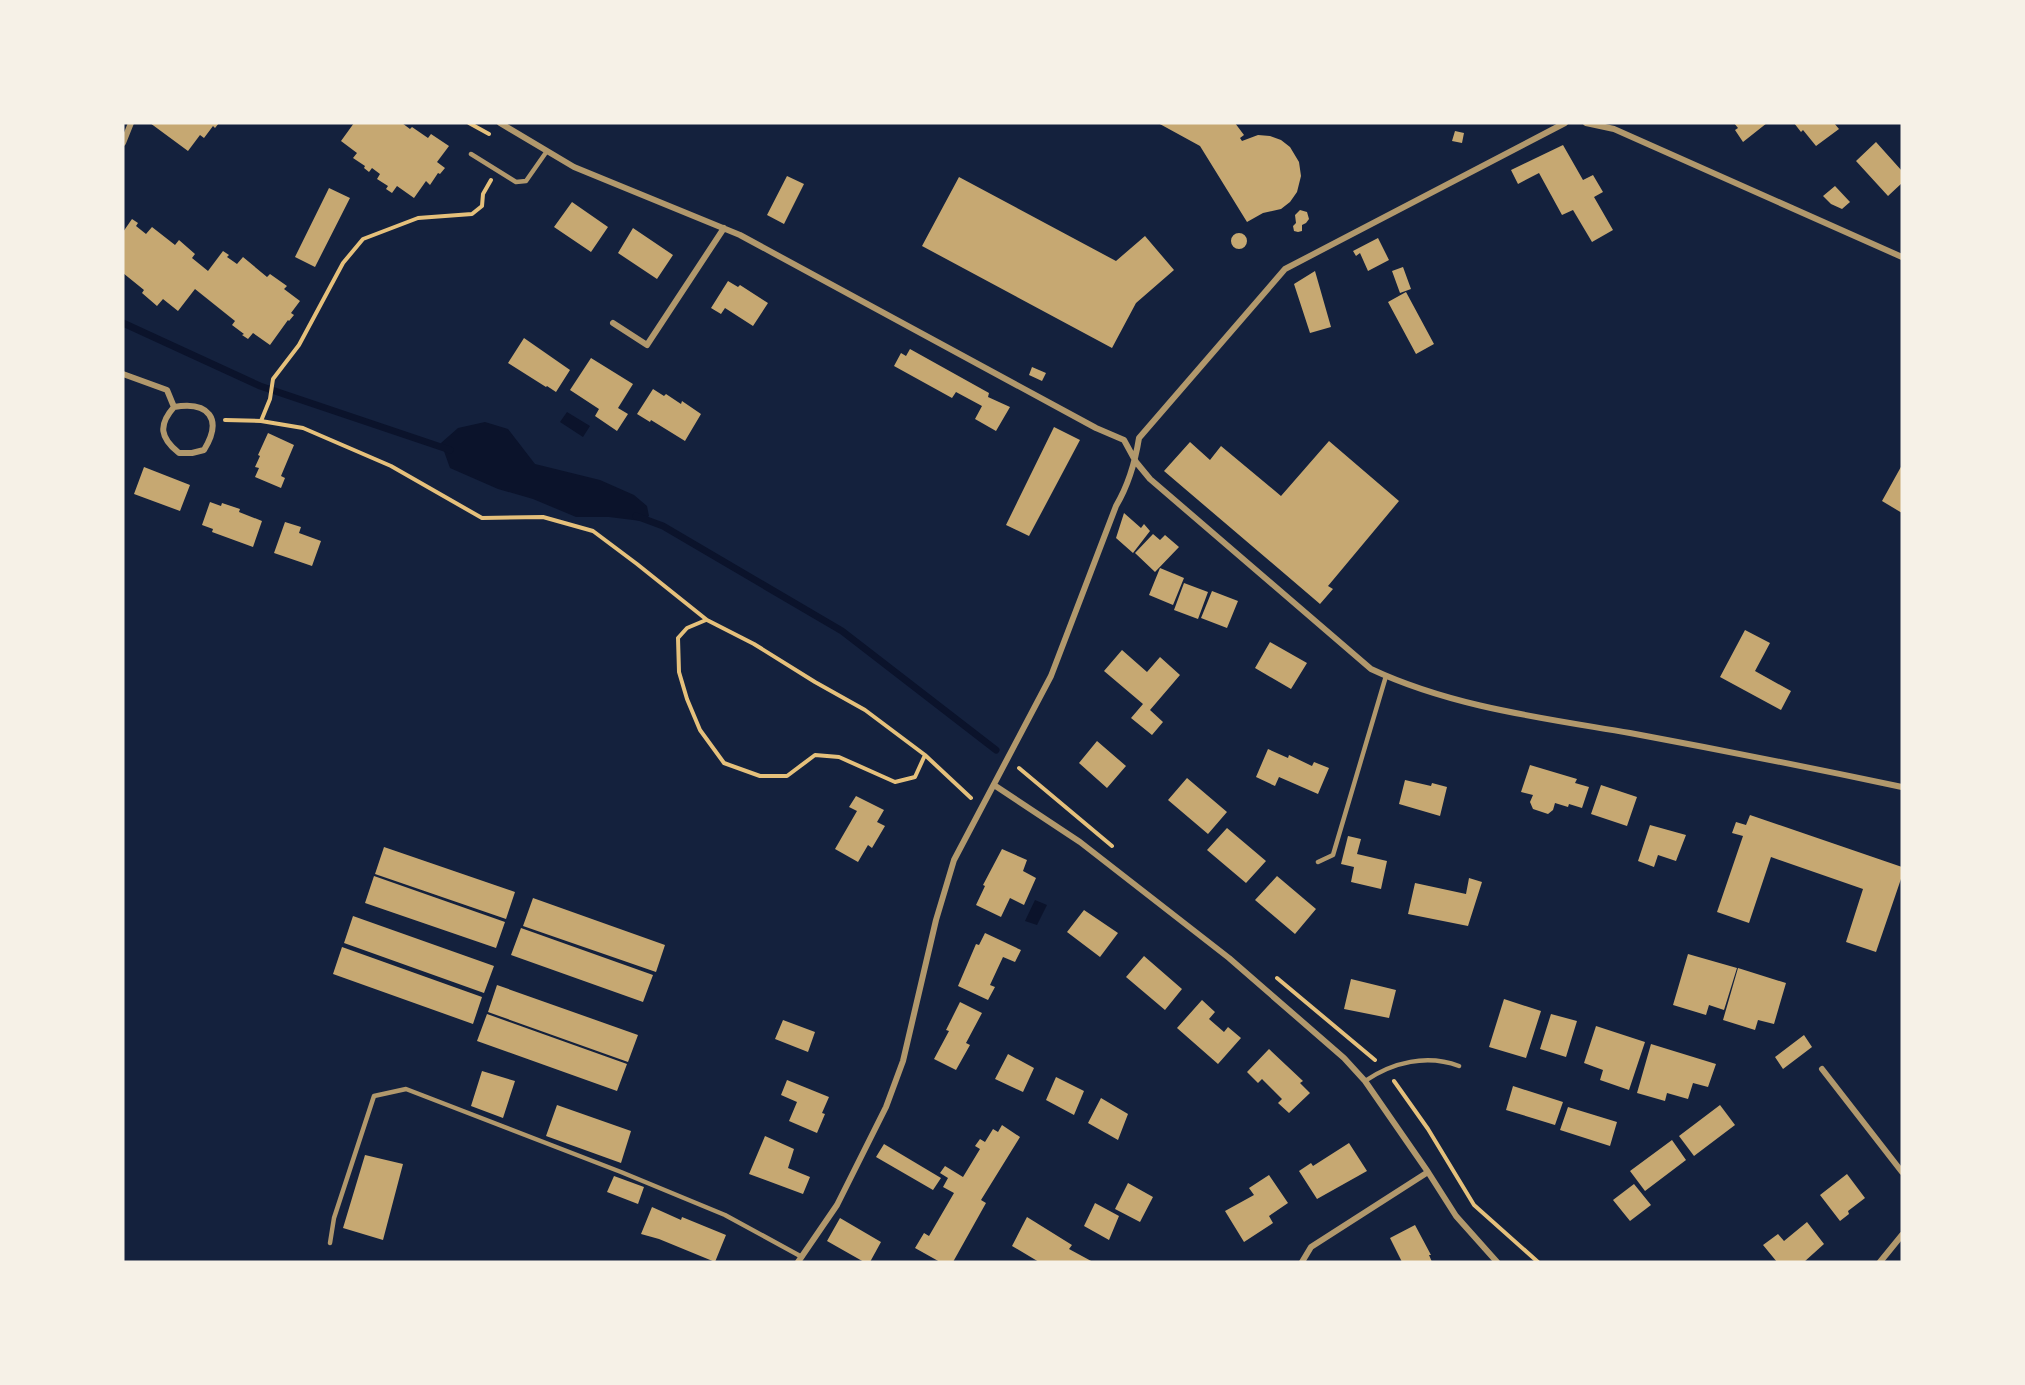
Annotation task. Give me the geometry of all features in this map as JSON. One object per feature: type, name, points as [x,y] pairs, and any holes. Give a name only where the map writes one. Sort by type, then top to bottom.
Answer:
[{"type":"street","points":[[123,143],[131,123]]},
{"type":"street","points":[[500,123],[574,167],[724,228],[857,297],[1096,428],[1124,440],[1136,462],[1150,479],[1371,669],[1413,688],[1508,711],[1668,740],[1902,787]]},
{"type":"street","points":[[800,1259],[837,1205],[886,1107],[903,1061],[936,920],[954,860],[1051,676],[1116,506],[1128,485],[1136,462],[1139,438],[1285,269],[1565,123]]},
{"type":"street","points":[[1586,123],[1614,129],[1902,256]]},
{"type":"street","points":[[612,323],[647,345],[724,228]]},
{"type":"street","points":[[123,374],[167,390],[174,406]]},
{"type":"street","points":[[190,404],[206,410],[213,420],[212,436],[204,450],[179,453],[169,445],[162,432],[165,417],[174,406],[190,404]]},
{"type":"street","points":[[994,785],[1080,842],[1229,958],[1344,1058],[1365,1081],[1456,1216],[1497,1262]]},
{"type":"street","points":[[1822,1069],[1902,1172]]},
{"type":"street","points":[[1302,1262],[1311,1247],[1428,1172]]},
{"type":"street","points":[[1881,1262],[1902,1235]]},
{"type":"lane","points":[[471,154],[516,182],[526,181],[547,151]]},
{"type":"lane","points":[[1318,862],[1334,855],[1386,676]]},
{"type":"lane","points":[[1365,1081],[1391,1067],[1429,1059],[1444,1060],[1459,1066]]},
{"type":"lane","points":[[330,1243],[333,1218],[374,1096],[406,1089],[725,1215],[800,1259]]},
{"type":"path","points":[[468,123],[499,140]]},
{"type":"path","points":[[261,421],[270,399],[273,379],[299,345],[343,263],[363,238],[418,218],[472,214],[482,206],[483,194],[497,171]]},
{"type":"path","points":[[213,420],[261,421],[303,428],[391,466],[482,518],[543,517],[593,531],[707,620],[754,644],[865,710],[925,755],[954,784],[982,807]]},
{"type":"path","points":[[707,620],[687,628],[678,638],[678,672],[700,730],[724,763],[760,776],[787,776],[815,755],[839,757],[895,782],[915,777],[925,755]]},
{"type":"water","points":[[567,412],[590,426],[583,437],[560,422]]},
{"type":"water","points":[[485,422],[508,429],[535,464],[600,480],[634,495],[647,506],[649,516],[641,521],[609,517],[576,517],[533,499],[498,489],[450,468],[441,443],[458,428]]},
{"type":"water","points":[[1035,900],[1047,905],[1037,925],[1025,921]]},
{"type":"building","points":[[150,123],[219,123],[215,128],[213,126],[204,138],[200,135],[188,151]]},
{"type":"building","points":[[354,123],[402,123],[428,138],[431,134],[449,146],[437,162],[445,168],[440,174],[438,173],[430,185],[426,181],[414,198],[397,186],[392,193],[386,189],[388,186],[377,179],[380,174],[372,168],[369,172],[364,168],[365,166],[353,158],[357,153],[341,141]]},
{"type":"building","points":[[1158,123],[1235,123],[1244,135],[1240,138],[1242,141],[1258,135],[1281,140],[1290,147],[1299,162],[1301,176],[1297,192],[1281,209],[1263,213],[1247,222],[1200,146]]},
{"type":"building","points":[[1734,123],[1767,123],[1743,142],[1735,130],[1738,128]]},
{"type":"building","points":[[1794,123],[1834,123],[1839,129],[1816,146]]},
{"type":"building","points":[[1455,131],[1464,133],[1462,143],[1452,141]]},
{"type":"building","points":[[1876,142],[1902,171],[1902,183],[1888,196],[1856,161]]},
{"type":"building","points":[[1563,145],[1583,180],[1593,175],[1603,192],[1594,197],[1613,230],[1592,242],[1573,210],[1562,215],[1539,173],[1518,184],[1511,170]]},
{"type":"building","points":[[787,176],[804,184],[784,224],[767,215]]},
{"type":"building","points":[[959,177],[1116,261],[1145,236],[1174,270],[1136,303],[1112,348],[922,246]]},
{"type":"building","points":[[1835,186],[1850,202],[1842,209],[1831,204],[1823,196]]},
{"type":"building","points":[[329,188],[350,198],[315,267],[295,257]]},
{"type":"building","points":[[572,202],[608,227],[591,252],[554,227]]},
{"type":"building","points":[[1300,210],[1307,212],[1309,219],[1302,225],[1302,231],[1298,232],[1294,231],[1293,226],[1296,223],[1295,215]]},
{"type":"building","points":[[132,219],[138,223],[136,226],[146,234],[152,227],[175,245],[179,240],[195,254],[192,258],[208,271],[223,251],[237,264],[243,257],[267,277],[270,274],[287,286],[284,289],[300,301],[291,313],[294,315],[270,345],[253,333],[248,339],[242,335],[244,334],[232,325],[235,321],[195,289],[178,311],[163,299],[157,306],[142,293],[144,290],[123,273],[123,232]]},
{"type":"building","points":[[633,228],[673,255],[657,279],[618,253]]},
{"type":"building","points":[[1239,233],[1247,241],[1239,249],[1231,241]]},
{"type":"building","points":[[1378,238],[1389,260],[1368,271],[1360,253],[1356,256],[1353,251]]},
{"type":"building","points":[[1403,267],[1411,289],[1400,293],[1392,271]]},
{"type":"building","points":[[1315,271],[1331,327],[1310,333],[1294,284]]},
{"type":"building","points":[[728,281],[738,287],[740,285],[768,303],[753,326],[725,308],[721,314],[711,308]]},
{"type":"building","points":[[1406,292],[1434,344],[1416,354],[1388,302]]},
{"type":"building","points":[[524,338],[570,370],[556,392],[508,363]]},
{"type":"building","points":[[910,349],[989,393],[988,397],[1010,407],[996,431],[975,419],[982,406],[956,392],[952,398],[894,366],[901,353],[906,356]]},
{"type":"building","points":[[591,358],[633,384],[618,408],[628,414],[617,431],[595,416],[599,409],[570,390]]},
{"type":"building","points":[[1032,367],[1046,373],[1042,381],[1029,375]]},
{"type":"building","points":[[653,389],[681,404],[682,401],[701,414],[685,441],[637,414]]},
{"type":"building","points":[[1054,427],[1080,440],[1029,536],[1006,525]]},
{"type":"building","points":[[268,433],[294,445],[281,476],[285,478],[281,488],[255,477],[259,468],[255,467],[260,456],[258,455]]},
{"type":"building","points":[[1329,441],[1399,501],[1328,586],[1333,589],[1320,604],[1164,471],[1190,442],[1210,460],[1221,446],[1281,496]]},
{"type":"building","points":[[1902,465],[1902,513],[1882,501]]},
{"type":"building","points":[[144,467],[190,485],[180,511],[134,494]]},
{"type":"building","points":[[210,502],[240,509],[239,512],[262,521],[253,547],[212,532],[213,529],[202,525]]},
{"type":"building","points":[[1124,513],[1141,528],[1144,524],[1150,531],[1133,553],[1116,538]]},
{"type":"building","points":[[285,522],[301,527],[299,533],[321,541],[312,566],[274,553]]},
{"type":"building","points":[[1153,534],[1160,540],[1165,535],[1179,547],[1155,572],[1135,553]]},
{"type":"building","points":[[1160,568],[1184,578],[1173,605],[1149,595]]},
{"type":"building","points":[[1184,583],[1208,592],[1198,619],[1174,610]]},
{"type":"building","points":[[1212,591],[1238,601],[1227,628],[1201,618]]},
{"type":"building","points":[[1745,630],[1770,643],[1755,671],[1791,691],[1781,710],[1720,677]]},
{"type":"building","points":[[1270,642],[1307,663],[1291,689],[1255,668]]},
{"type":"building","points":[[1122,650],[1147,672],[1160,657],[1180,675],[1150,710],[1163,722],[1152,735],[1131,718],[1143,704],[1104,671]]},
{"type":"building","points":[[1097,741],[1126,766],[1107,788],[1079,763]]},
{"type":"building","points":[[1268,749],[1288,758],[1289,755],[1312,766],[1314,762],[1329,768],[1318,794],[1279,777],[1275,786],[1256,777]]},
{"type":"building","points":[[1530,765],[1577,779],[1575,783],[1589,787],[1582,808],[1555,803],[1553,810],[1548,814],[1533,809],[1530,802],[1533,795],[1521,792]]},
{"type":"building","points":[[1187,778],[1227,812],[1208,834],[1168,800]]},
{"type":"building","points":[[1405,780],[1447,787],[1440,816],[1399,804]]},
{"type":"building","points":[[1601,785],[1637,797],[1627,826],[1591,814]]},
{"type":"building","points":[[856,796],[884,810],[877,822],[885,826],[872,848],[868,845],[858,862],[835,849],[857,811],[849,807]]},
{"type":"building","points":[[1750,815],[1902,867],[1902,876],[1876,952],[1846,942],[1863,889],[1771,857],[1749,923],[1717,912],[1743,836],[1732,833],[1736,822],[1746,825]]},
{"type":"building","points":[[1650,825],[1686,835],[1676,861],[1658,855],[1654,867],[1638,861]]},
{"type":"building","points":[[1227,828],[1266,861],[1246,883],[1207,850]]},
{"type":"building","points":[[1348,836],[1361,839],[1357,854],[1387,861],[1381,889],[1351,882],[1354,867],[1341,864]]},
{"type":"building","points":[[384,847],[515,892],[506,919],[375,874]]},
{"type":"building","points":[[1002,849],[1027,860],[1023,871],[1036,878],[1024,905],[1010,898],[1001,917],[976,905],[985,886],[983,885]]},
{"type":"building","points":[[374,876],[505,922],[496,948],[365,903]]},
{"type":"building","points":[[1277,876],[1316,909],[1295,934],[1255,900]]},
{"type":"building","points":[[1469,878],[1482,882],[1468,926],[1408,914],[1415,883],[1466,894]]},
{"type":"building","points":[[533,898],[665,945],[656,972],[523,926]]},
{"type":"building","points":[[1084,910],[1118,933],[1100,957],[1067,932]]},
{"type":"building","points":[[353,916],[494,966],[484,993],[344,943]]},
{"type":"building","points":[[521,928],[653,975],[643,1002],[511,955]]},
{"type":"building","points":[[985,933],[1021,950],[1015,962],[1003,957],[990,985],[995,987],[988,1000],[958,986],[976,944],[979,945]]},
{"type":"building","points":[[342,947],[482,997],[473,1024],[333,974]]},
{"type":"building","points":[[1688,954],[1737,968],[1724,1010],[1709,1005],[1706,1015],[1673,1005]]},
{"type":"building","points":[[1144,956],[1182,989],[1165,1010],[1126,977]]},
{"type":"building","points":[[1738,968],[1786,983],[1774,1024],[1758,1020],[1755,1030],[1723,1020]]},
{"type":"building","points":[[1351,979],[1396,990],[1389,1018],[1344,1009]]},
{"type":"building","points":[[497,985],[638,1035],[628,1062],[488,1012]]},
{"type":"building","points":[[1504,999],[1541,1011],[1526,1058],[1489,1047]]},
{"type":"building","points":[[1202,1000],[1215,1012],[1209,1019],[1224,1032],[1228,1027],[1241,1038],[1218,1064],[1177,1028]]},
{"type":"building","points":[[960,1002],[982,1013],[966,1043],[970,1045],[956,1070],[934,1059],[949,1031],[946,1030]]},
{"type":"building","points":[[487,1014],[627,1064],[617,1091],[477,1041]]},
{"type":"building","points":[[1551,1014],[1577,1021],[1566,1057],[1540,1049]]},
{"type":"building","points":[[783,1020],[815,1032],[808,1052],[775,1039]]},
{"type":"building","points":[[1596,1026],[1645,1042],[1629,1090],[1600,1080],[1603,1070],[1584,1063]]},
{"type":"building","points":[[1804,1035],[1812,1047],[1783,1069],[1775,1057]]},
{"type":"building","points":[[1651,1044],[1716,1064],[1708,1087],[1693,1083],[1688,1099],[1667,1093],[1665,1101],[1637,1093]]},
{"type":"building","points":[[1269,1049],[1303,1081],[1300,1083],[1310,1093],[1289,1113],[1278,1103],[1282,1099],[1262,1079],[1258,1083],[1247,1072]]},
{"type":"building","points":[[1008,1054],[1034,1068],[1023,1092],[995,1079]]},
{"type":"building","points":[[482,1071],[515,1081],[503,1118],[471,1106]]},
{"type":"building","points":[[1056,1077],[1084,1091],[1074,1115],[1046,1100]]},
{"type":"building","points":[[787,1080],[829,1097],[817,1133],[789,1121],[797,1102],[781,1095]]},
{"type":"building","points":[[1513,1086],[1563,1102],[1555,1125],[1506,1110]]},
{"type":"building","points":[[1101,1098],[1128,1114],[1118,1140],[1088,1123]]},
{"type":"building","points":[[557,1105],[631,1131],[621,1163],[546,1136]]},
{"type":"building","points":[[1720,1105],[1735,1125],[1694,1156],[1679,1136]]},
{"type":"building","points":[[1568,1107],[1617,1122],[1610,1146],[1560,1130]]},
{"type":"building","points":[[1002,1125],[1020,1137],[981,1200],[986,1203],[953,1262],[940,1262],[915,1248],[924,1233],[929,1236],[954,1193],[943,1187],[948,1178],[940,1173],[945,1166],[963,1177],[980,1149],[975,1146],[980,1139],[985,1142],[993,1129],[998,1132]]},
{"type":"building","points":[[765,1136],[794,1149],[788,1168],[810,1177],[803,1194],[749,1174]]},
{"type":"building","points":[[1672,1140],[1686,1160],[1645,1191],[1630,1171]]},
{"type":"building","points":[[1349,1143],[1367,1171],[1317,1199],[1299,1171],[1311,1163],[1313,1166]]},
{"type":"building","points":[[884,1144],[941,1178],[933,1190],[876,1157]]},
{"type":"building","points":[[365,1155],[403,1164],[383,1240],[343,1228]]},
{"type":"building","points":[[1847,1174],[1865,1198],[1848,1211],[1849,1214],[1840,1221],[1820,1195]]},
{"type":"building","points":[[1269,1175],[1288,1203],[1269,1216],[1273,1223],[1244,1242],[1225,1211],[1254,1195],[1249,1188]]},
{"type":"building","points":[[614,1176],[644,1187],[638,1204],[607,1192]]},
{"type":"building","points":[[1128,1183],[1153,1197],[1140,1222],[1115,1209]]},
{"type":"building","points":[[1634,1184],[1651,1205],[1630,1221],[1613,1200]]},
{"type":"building","points":[[1095,1203],[1119,1216],[1109,1240],[1084,1226]]},
{"type":"building","points":[[652,1207],[681,1220],[682,1217],[726,1235],[715,1262],[641,1234]]},
{"type":"building","points":[[1027,1217],[1072,1245],[1069,1249],[1093,1262],[1039,1262],[1012,1246]]},
{"type":"building","points":[[840,1218],[881,1242],[870,1262],[864,1262],[827,1241]]},
{"type":"building","points":[[1807,1222],[1824,1244],[1804,1262],[1777,1262],[1763,1245],[1778,1234],[1784,1241]]},
{"type":"building","points":[[1415,1225],[1431,1255],[1429,1255],[1432,1262],[1402,1262],[1390,1238]]},
{"type":"waterway","points":[[123,323],[260,386],[450,450]]},
{"type":"waterway","points":[[636,516],[663,526],[842,631],[996,750]]}]
